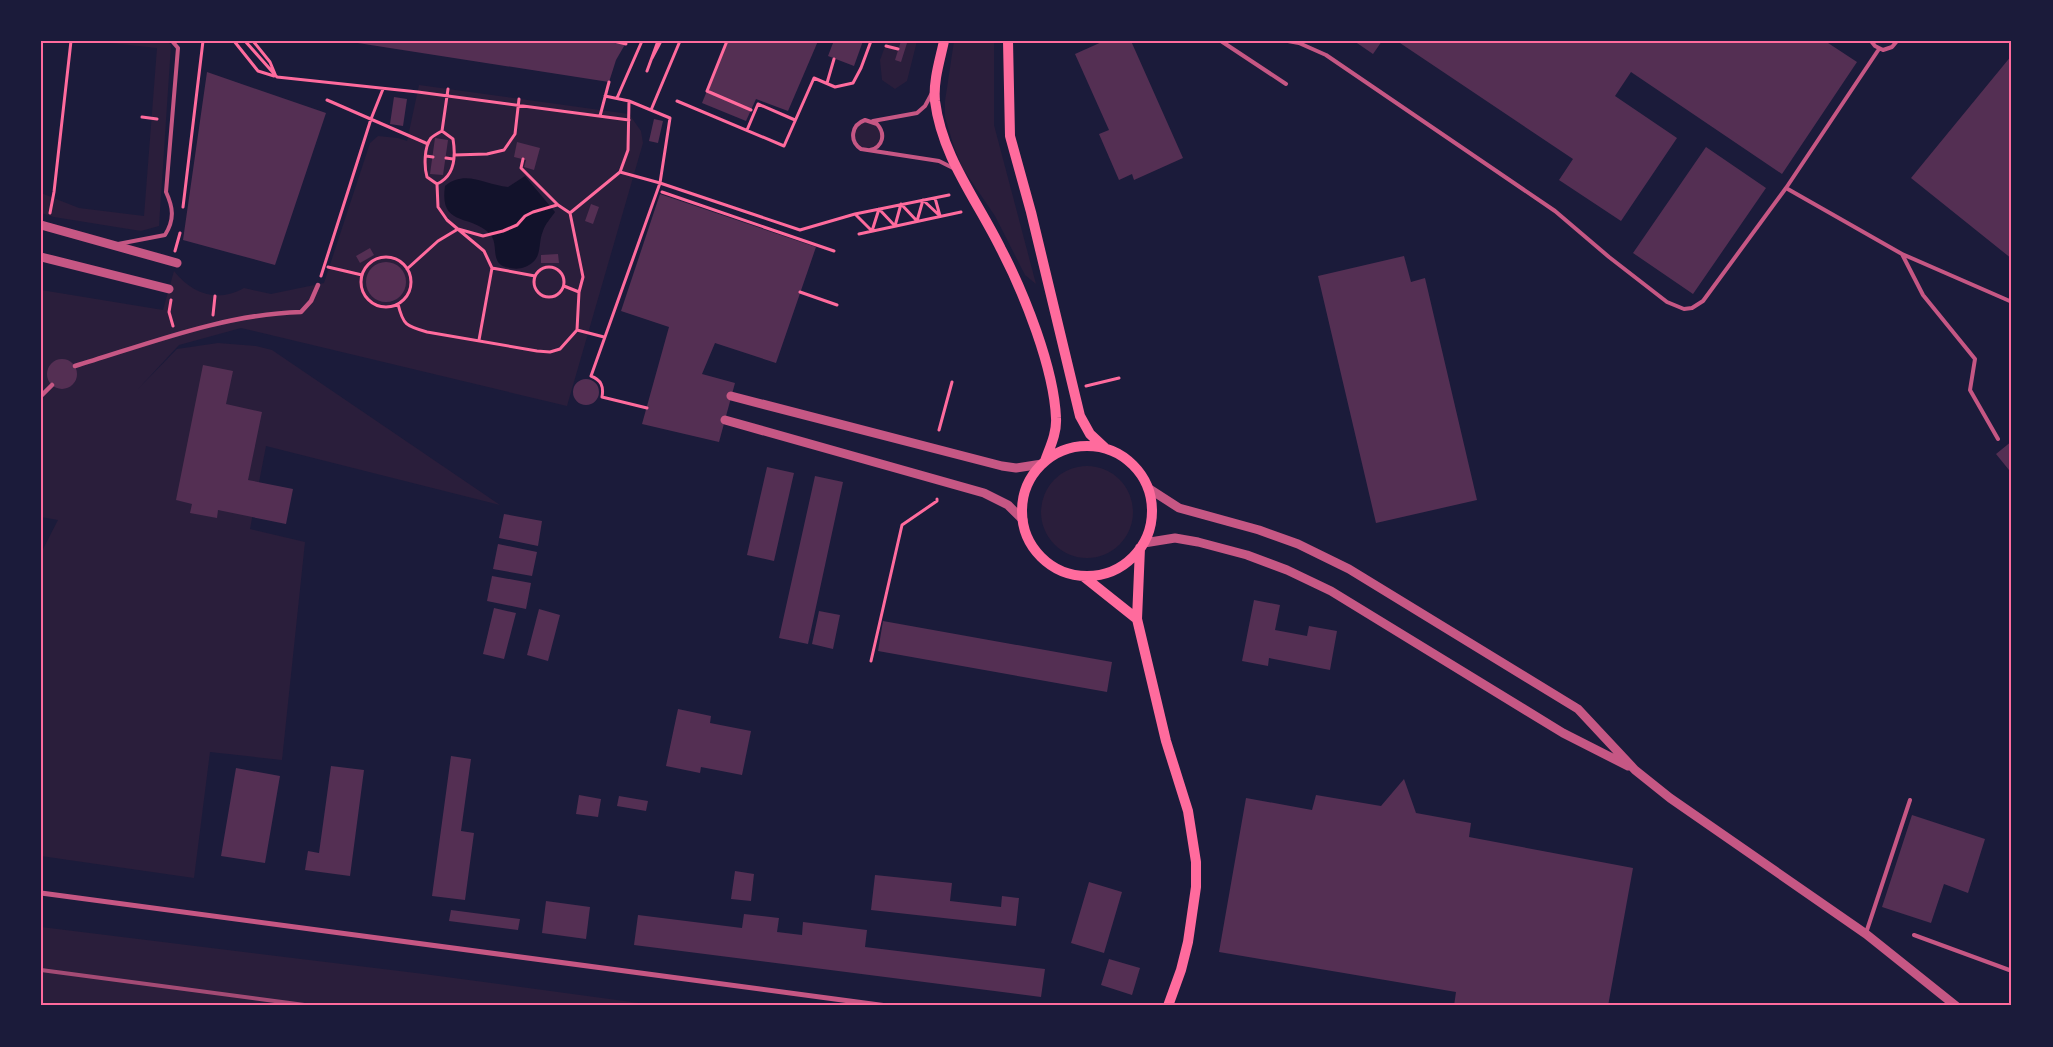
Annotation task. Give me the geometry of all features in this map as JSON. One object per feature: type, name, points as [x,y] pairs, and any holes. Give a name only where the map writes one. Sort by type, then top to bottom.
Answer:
[{"type":"main road","points":[[944,41],[935,86],[938,116],[956,169],[1004,255],[1022,295],[1040,344],[1053,393],[1056,419],[1054,438],[1043,462],[1032,476],[1022,504],[1022,520],[1029,540],[1043,558],[1061,570],[1083,576],[1099,575],[1115,570],[1129,561],[1142,546],[1152,522],[1148,488],[1141,474],[1119,454],[1105,448],[1089,446],[1073,447],[1058,452],[1043,462]]},
{"type":"main road","points":[[1008,41],[1010,136],[1031,212],[1080,416],[1090,434],[1105,448]]},
{"type":"main road","points":[[1142,546],[1137,620],[1166,741],[1188,812],[1196,862],[1196,887],[1188,942],[1181,970],[1168,1006]]},
{"type":"main road","points":[[1083,576],[1137,620]]},
{"type":"street","points":[[41,225],[112,245],[178,259]]},
{"type":"street","points":[[41,257],[170,293]]},
{"type":"street","points":[[75,366],[212,325],[264,314],[301,312],[311,301],[318,286]]},
{"type":"street","points":[[41,396],[52,385]]},
{"type":"street","points":[[731,396],[1002,466],[1016,468],[1043,462]]},
{"type":"street","points":[[724,420],[984,493],[1008,505],[1022,520]]},
{"type":"street","points":[[1148,488],[1178,508],[1259,530],[1298,544],[1349,568],[1578,709],[1635,770],[1670,798],[1866,934],[1956,1006]]},
{"type":"street","points":[[1142,546],[1175,538],[1247,555],[1287,570],[1330,591],[1562,733],[1635,770]]},
{"type":"street","points":[[41,893],[887,1006]]},
{"type":"lane","points":[[112,245],[166,235],[169,229],[172,206],[166,192],[178,48],[172,41]]},
{"type":"lane","points":[[1222,41],[1286,84]]},
{"type":"lane","points":[[1288,41],[1299,43],[1326,55],[1555,211],[1609,257],[1675,306],[1692,308],[1703,300],[1786,188],[1879,49]]},
{"type":"lane","points":[[1871,41],[1879,49],[1888,49],[1896,41]]},
{"type":"lane","points":[[935,86],[925,106],[917,112],[873,121],[865,120],[858,124],[853,135],[858,147],[864,150],[939,161],[956,169]]},
{"type":"lane","points":[[870,150],[879,146],[883,137],[881,128],[873,121]]},
{"type":"lane","points":[[1786,188],[1902,254],[2012,302]]},
{"type":"lane","points":[[1902,254],[1923,295],[1975,360],[1970,390],[1998,439]]},
{"type":"lane","points":[[2012,401],[2012,406]]},
{"type":"lane","points":[[1866,934],[1910,800]]},
{"type":"lane","points":[[1914,935],[2012,971]]},
{"type":"path","points":[[50,213],[71,41]]},
{"type":"path","points":[[182,212],[203,41]]},
{"type":"path","points":[[234,41],[258,71],[277,77],[447,96],[629,120]]},
{"type":"path","points":[[245,41],[277,77]]},
{"type":"path","points":[[253,41],[270,62],[277,77]]},
{"type":"path","points":[[614,41],[626,44]]},
{"type":"path","points":[[618,98],[642,41]]},
{"type":"path","points":[[651,110],[680,41]]},
{"type":"path","points":[[727,41],[707,91],[751,110]]},
{"type":"path","points":[[677,101],[784,146],[814,78],[835,87],[853,83],[871,41]]},
{"type":"path","points":[[647,71],[659,42]]},
{"type":"path","points":[[886,46],[898,49]]},
{"type":"path","points":[[827,83],[834,59]]},
{"type":"path","points":[[600,116],[609,82]]},
{"type":"path","points":[[318,286],[370,119],[382,89]]},
{"type":"path","points":[[442,131],[448,89]]},
{"type":"path","points":[[606,96],[628,101],[670,118],[660,183],[591,376],[600,381],[603,389],[602,397],[647,408]]},
{"type":"path","points":[[446,158],[488,154],[504,150],[515,134],[519,99]]},
{"type":"path","points":[[328,100],[428,144]]},
{"type":"path","points":[[570,213],[620,172],[628,150],[628,101]]},
{"type":"path","points":[[747,130],[758,104],[795,120]]},
{"type":"path","points":[[142,117],[158,119]]},
{"type":"path","points":[[437,184],[427,177],[424,167],[428,144],[432,137],[442,131]]},
{"type":"path","points":[[437,184],[446,179],[451,173],[453,157],[453,140],[442,131]]},
{"type":"path","points":[[426,156],[433,156]]},
{"type":"path","points":[[398,304],[402,320],[408,326],[427,332],[550,352],[560,349],[577,330],[583,277],[570,213],[558,205],[521,168],[524,159]]},
{"type":"path","points":[[620,172],[660,183],[800,230],[879,208],[949,195]]},
{"type":"path","points":[[437,184],[438,207],[447,220],[484,251],[492,268],[478,340]]},
{"type":"path","points":[[662,192],[834,251]]},
{"type":"path","points":[[935,198],[940,216]]},
{"type":"path","points":[[923,200],[940,216]]},
{"type":"path","points":[[917,221],[923,200]]},
{"type":"path","points":[[901,204],[917,221]]},
{"type":"path","points":[[895,226],[901,204]]},
{"type":"path","points":[[407,268],[438,241],[458,229],[483,236],[517,225],[525,216],[533,212],[558,205]]},
{"type":"path","points":[[879,208],[895,226]]},
{"type":"path","points":[[872,231],[879,208]]},
{"type":"path","points":[[859,234],[961,212]]},
{"type":"path","points":[[855,214],[872,231]]},
{"type":"path","points":[[178,259],[175,251],[180,226]]},
{"type":"path","points":[[386,257],[394,258],[407,268],[410,275],[410,288],[403,300],[398,304],[382,306],[374,304],[363,291],[362,275],[365,268],[371,262],[386,257]]},
{"type":"path","points":[[328,267],[362,275]]},
{"type":"path","points":[[554,267],[564,277],[564,286],[558,294],[549,297],[544,296],[535,286],[535,276],[541,269],[554,267]]},
{"type":"path","points":[[492,268],[535,276]]},
{"type":"path","points":[[564,286],[580,292]]},
{"type":"path","points":[[800,292],[838,305]]},
{"type":"path","points":[[170,293],[169,312],[176,336]]},
{"type":"path","points":[[212,325],[215,296]]},
{"type":"path","points":[[577,330],[604,338]]},
{"type":"path","points":[[1085,386],[1119,378]]},
{"type":"path","points":[[939,430],[952,382]]},
{"type":"path","points":[[871,661],[902,526],[937,501],[937,499]]},
{"type":"shaded area","points":[[92,41],[167,41],[171,45],[159,226],[141,231],[54,217],[41,213],[41,193],[79,208],[144,216],[157,48]]},
{"type":"shaded area","points":[[887,41],[917,41],[907,81],[895,89],[882,80],[880,60]]},
{"type":"shaded area","points":[[954,41],[994,41],[994,125],[1036,284],[1025,275],[995,216],[963,169],[954,147],[945,117],[945,101]]},
{"type":"shaded area","points":[[419,85],[629,114],[641,131],[643,143],[567,406],[241,328],[179,345],[138,389],[177,349],[218,343],[256,346],[272,350],[500,505],[266,446],[250,529],[305,542],[282,760],[210,752],[194,878],[41,856],[41,553],[58,520],[41,517],[41,290],[163,310],[174,271],[181,279],[197,290],[215,295],[234,293],[244,288],[271,294],[324,283],[370,143],[378,136],[407,141]]},
{"type":"shaded area","points":[[868,122],[877,126],[881,135],[877,144],[868,148],[859,144],[855,135],[859,126]]},
{"type":"shaded area","points":[[525,176],[555,212],[544,228],[535,260],[525,267],[512,268],[503,266],[496,259],[494,243],[489,233],[473,223],[451,214],[444,199],[445,186],[453,181],[468,178],[508,187]]},
{"type":"shaded area","points":[[1087,466],[1105,470],[1119,480],[1129,494],[1133,512],[1129,530],[1119,544],[1105,554],[1087,558],[1069,554],[1055,544],[1045,530],[1041,512],[1045,494],[1055,480],[1069,470]]},
{"type":"shaded area","points":[[41,927],[424,974],[661,1006],[41,1006]]},
{"type":"building","points":[[345,41],[627,41],[616,60],[609,82]]},
{"type":"building","points":[[727,41],[818,41],[788,111],[756,99],[746,121],[702,103]]},
{"type":"building","points":[[828,41],[863,41],[854,66],[828,56],[833,43]]},
{"type":"building","points":[[901,41],[907,43],[901,62],[895,60]]},
{"type":"building","points":[[1104,41],[1131,41],[1183,158],[1134,180],[1132,174],[1119,180],[1099,134],[1109,130],[1075,54]]},
{"type":"building","points":[[1354,41],[1382,41],[1373,54]]},
{"type":"building","points":[[1397,41],[1825,41],[1857,62],[1782,174],[1631,72],[1615,96],[1677,138],[1621,221],[1559,180],[1573,159]]},
{"type":"building","points":[[2012,55],[2012,259],[1911,178]]},
{"type":"building","points":[[207,72],[326,113],[275,265],[183,240]]},
{"type":"building","points":[[394,97],[407,99],[403,126],[390,124]]},
{"type":"building","points":[[654,119],[663,121],[658,143],[649,141]]},
{"type":"building","points":[[435,138],[448,140],[443,175],[430,174]]},
{"type":"building","points":[[517,142],[540,148],[534,170],[524,167],[526,160],[514,157]]},
{"type":"building","points":[[1706,147],[1766,188],[1693,294],[1633,253]]},
{"type":"building","points":[[660,194],[816,247],[776,363],[715,343],[702,374],[735,383],[719,442],[642,424],[669,327],[621,311]]},
{"type":"building","points":[[591,204],[599,207],[593,224],[585,221]]},
{"type":"building","points":[[370,248],[374,255],[360,263],[356,256]]},
{"type":"building","points":[[558,254],[559,263],[541,263],[541,255]]},
{"type":"building","points":[[1404,256],[1411,282],[1425,278],[1477,500],[1376,523],[1318,276]]},
{"type":"building","points":[[390,262],[397,265],[403,271],[406,282],[405,290],[397,299],[390,302],[382,302],[375,299],[367,290],[366,278],[369,271],[378,263]]},
{"type":"building","points":[[62,359],[73,363],[77,374],[73,385],[62,389],[51,385],[47,374],[51,363]]},
{"type":"building","points":[[203,365],[233,371],[226,404],[262,412],[248,480],[293,489],[286,524],[218,510],[217,518],[190,513],[192,504],[176,500]]},
{"type":"building","points":[[586,379],[595,383],[599,392],[595,401],[586,405],[577,401],[573,392],[577,383]]},
{"type":"building","points":[[2012,441],[2012,468],[2009,470],[1996,454]]},
{"type":"building","points":[[767,467],[794,473],[774,561],[747,555]]},
{"type":"building","points":[[815,476],[843,482],[808,644],[779,638]]},
{"type":"building","points":[[504,514],[542,521],[538,546],[499,538]]},
{"type":"building","points":[[498,544],[537,552],[532,576],[493,569]]},
{"type":"building","points":[[492,576],[531,583],[526,609],[487,601]]},
{"type":"building","points":[[1254,600],[1280,605],[1275,630],[1307,636],[1309,626],[1337,631],[1330,670],[1269,658],[1268,666],[1242,661]]},
{"type":"building","points":[[494,608],[516,613],[504,659],[483,654]]},
{"type":"building","points":[[539,609],[560,615],[548,661],[527,655]]},
{"type":"building","points":[[819,611],[840,615],[833,649],[812,644]]},
{"type":"building","points":[[883,621],[1112,662],[1107,692],[878,651]]},
{"type":"building","points":[[678,709],[711,716],[710,723],[751,731],[742,775],[701,767],[700,773],[666,766]]},
{"type":"building","points":[[451,756],[471,759],[461,831],[474,833],[465,900],[432,896]]},
{"type":"building","points":[[331,766],[364,770],[350,876],[305,870],[308,851],[319,853]]},
{"type":"building","points":[[236,768],[280,776],[265,863],[221,856]]},
{"type":"building","points":[[1404,779],[1416,813],[1471,823],[1469,837],[1633,868],[1608,1006],[1454,1006],[1456,992],[1219,952],[1246,798],[1312,810],[1316,795],[1381,806]]},
{"type":"building","points":[[579,795],[601,799],[598,817],[576,814]]},
{"type":"building","points":[[619,796],[648,801],[646,811],[617,806]]},
{"type":"building","points":[[1912,815],[1985,839],[1968,893],[1944,884],[1931,923],[1882,907]]},
{"type":"building","points":[[735,871],[754,874],[751,901],[731,899]]},
{"type":"building","points":[[875,875],[952,883],[950,901],[1001,907],[1002,896],[1019,898],[1016,926],[871,910]]},
{"type":"building","points":[[1089,882],[1122,892],[1104,953],[1071,943]]},
{"type":"building","points":[[546,901],[590,907],[586,939],[542,933]]},
{"type":"building","points":[[451,910],[520,919],[518,930],[449,921]]},
{"type":"building","points":[[744,914],[779,918],[777,932],[802,935],[803,922],[867,930],[865,947],[1045,969],[1041,997],[634,945],[638,915],[742,928]]},
{"type":"building","points":[[1109,959],[1140,968],[1132,995],[1101,985]]},
{"type":"railway","points":[[41,970],[312,1006]]}]
